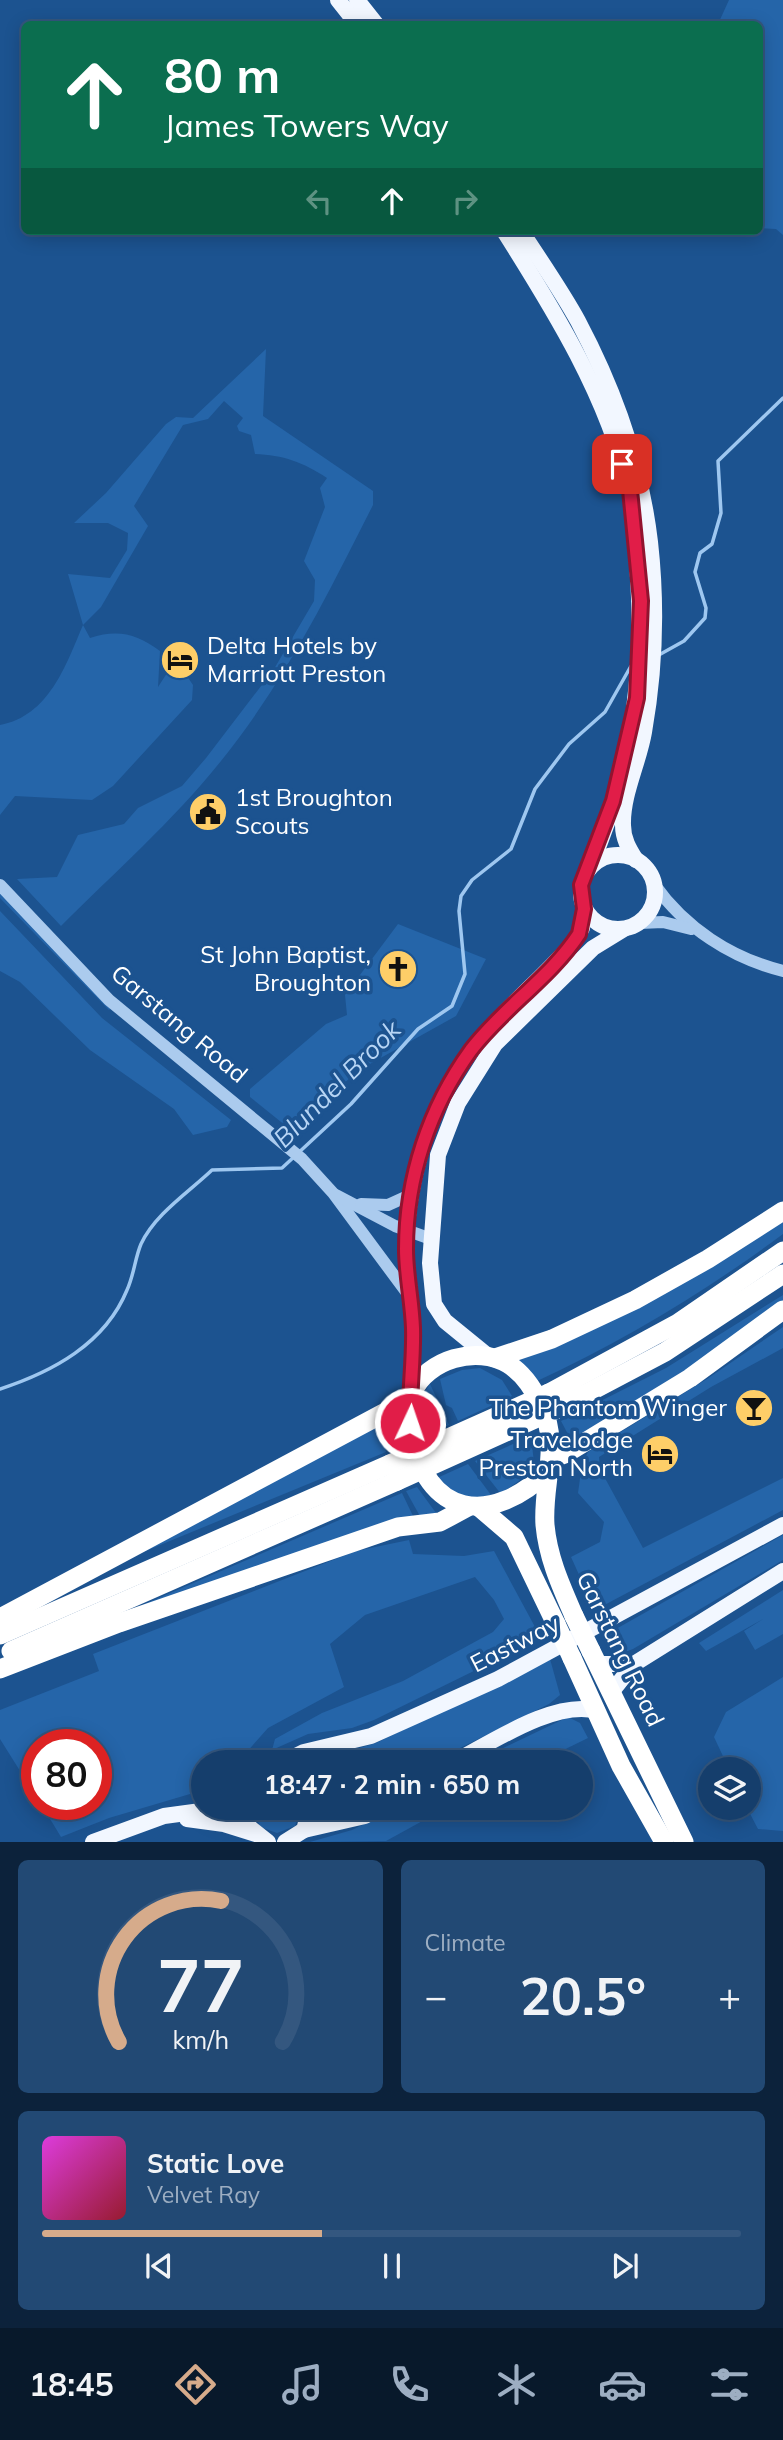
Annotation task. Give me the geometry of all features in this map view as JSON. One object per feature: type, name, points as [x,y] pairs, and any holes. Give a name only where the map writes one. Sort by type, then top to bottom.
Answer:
[{"type":"highway","points":[[0,1618],[381,1416],[411,1397],[424,1376],[444,1363],[458,1357],[491,1357],[552,1339],[635,1300],[783,1212]]},
{"type":"highway","points":[[553,1401],[733,1289],[783,1251]]},
{"type":"highway","points":[[665,1352],[783,1274]]},
{"type":"highway","points":[[0,1656],[393,1472],[665,1352],[715,1333],[783,1285]]},
{"type":"highway","points":[[0,1670],[119,1623],[398,1527],[440,1522],[474,1507],[504,1502],[524,1492],[551,1464],[690,1378],[783,1310]]},
{"type":"highway","points":[[491,1357],[517,1371],[541,1405],[550,1433],[551,1464]]},
{"type":"highway","points":[[411,1397],[412,1438],[425,1476],[444,1499],[474,1507]]},
{"type":"highway","name":"Garstang Road","points":[[551,1464],[545,1514],[548,1547],[574,1616],[613,1690],[684,1842]]},
{"type":"highway","points":[[0,1635],[393,1472]]},
{"type":"highway","name":"Garstang Road","points":[[474,1507],[514,1537],[621,1766],[664,1842]]},
{"type":"main road","points":[[338,0],[355,21]]},
{"type":"main road","points":[[356,0],[374,21]]},
{"type":"main road","points":[[411,1397],[413,1336],[407,1230],[410,1195],[430,1124],[456,1072],[487,1031],[574,942],[582,928],[584,909],[580,893],[613,801],[637,698],[641,601],[630,490],[613,438],[564,330],[506,235]]},
{"type":"main road","points":[[491,1357],[445,1321],[434,1304],[430,1276],[438,1155],[458,1103],[481,1063],[512,1024],[593,948],[632,926],[653,905],[654,884],[648,870],[636,860],[626,841],[623,823],[644,735],[654,636],[650,542],[638,471],[622,422],[578,321],[524,235]]},
{"type":"main road","points":[[588,870],[605,857],[615,855],[636,860]]},
{"type":"main road","points":[[584,909],[601,926],[632,926]]},
{"type":"main road","name":"Eastway","points":[[311,1750],[371,1736],[498,1679],[783,1525]]},
{"type":"main road","points":[[613,1690],[634,1664],[783,1571]]},
{"type":"main road","points":[[596,1658],[634,1664]]},
{"type":"main road","points":[[558,1712],[575,1697],[582,1681]]},
{"type":"main road","points":[[479,1750],[558,1712],[583,1707],[597,1711]]},
{"type":"main road","name":"Eastway","points":[[323,1750],[332,1744]]},
{"type":"main road","points":[[93,1842],[164,1816],[191,1812]]},
{"type":"main road","points":[[164,1816],[225,1824],[262,1838]]},
{"type":"main road","points":[[246,1820],[262,1838]]},
{"type":"main road","points":[[304,1830],[307,1820]]},
{"type":"main road","points":[[285,1842],[304,1830],[342,1820]]},
{"type":"street","points":[[654,884],[695,930]]},
{"type":"street","name":"Garstang Road","points":[[0,885],[109,1000],[302,1159],[338,1196],[410,1297]]},
{"type":"street","points":[[632,926],[663,922],[695,930],[741,956],[783,971]]},
{"type":"street","points":[[338,1196],[382,1206],[410,1195]]},
{"type":"street","name":"Garstang Road","points":[[338,1196],[431,1239]]},
{"type":"shaded area","points":[[729,0],[783,0],[783,235],[776,229],[763,228],[763,21],[719,21]]},
{"type":"shaded area","points":[[266,349],[263,416],[373,491],[373,505],[304,637],[244,731],[183,804],[61,926],[17,879],[57,877],[78,835],[124,824],[138,808],[182,786],[206,758],[274,669],[314,601],[315,580],[304,561],[325,507],[320,488],[327,478],[293,460],[255,454],[251,435],[239,431],[237,426],[243,418],[224,401],[208,419],[183,425],[134,506],[148,526],[101,607],[83,625],[68,574],[110,578],[127,550],[128,533],[108,523],[74,523],[106,493],[166,424],[176,417],[193,418]]},
{"type":"shaded area","points":[[83,625],[90,638],[110,634],[127,635],[160,651],[158,687],[171,667],[178,663],[193,685],[192,700],[113,786],[92,800],[15,796],[0,815],[0,725],[17,720],[31,711],[54,687]]},
{"type":"shaded area","points":[[0,893],[111,1008],[109,1010],[0,898]]},
{"type":"shaded area","points":[[0,911],[102,1018],[231,1120],[227,1127],[193,1135],[174,1109],[90,1050],[20,982],[0,971]]},
{"type":"shaded area","points":[[398,924],[486,959],[456,1016],[359,1070],[291,1130],[250,1097],[250,1089],[326,1024],[347,1015],[345,995]]},
{"type":"shaded area","points":[[783,1219],[783,1234],[724,1276],[632,1332],[568,1366],[535,1382],[513,1353]]},
{"type":"shaded area","points":[[783,1295],[783,1302],[699,1362],[571,1440],[561,1421],[666,1368]]},
{"type":"shaded area","points":[[783,1327],[783,1348],[711,1387],[599,1457],[600,1469],[643,1548],[783,1478],[783,1510],[595,1610],[571,1557],[600,1542],[604,1522],[578,1493],[582,1464],[588,1452],[707,1379]]},
{"type":"shaded area","points":[[480,1368],[502,1380],[512,1396],[458,1421],[452,1408],[446,1405],[440,1379],[462,1370]]},
{"type":"shaded area","points":[[430,1384],[449,1425],[419,1438],[415,1407]]},
{"type":"shaded area","points":[[380,1421],[386,1452],[131,1557]]},
{"type":"shaded area","points":[[531,1436],[534,1463],[520,1480],[501,1494],[475,1461]]},
{"type":"shaded area","points":[[468,1464],[494,1499],[467,1503],[437,1478]]},
{"type":"shaded area","points":[[417,1487],[439,1517],[421,1518],[406,1491]]},
{"type":"shaded area","points":[[402,1493],[413,1516],[96,1625]]},
{"type":"shaded area","points":[[783,1535],[783,1560],[633,1649],[620,1654],[607,1634]]},
{"type":"shaded area","points":[[409,1540],[413,1554],[464,1556],[494,1551],[541,1638],[374,1720],[352,1728],[308,1734],[272,1750],[275,1739],[322,1713],[403,1681],[493,1632],[504,1619],[494,1600],[475,1577],[365,1615],[330,1644],[344,1687],[268,1728],[249,1750],[191,1750],[191,1793],[112,1817],[112,1729],[21,1729],[21,1772],[0,1739],[0,1710],[99,1671],[93,1654],[356,1551]]},
{"type":"shaded area","points":[[783,1590],[783,1634],[755,1650],[744,1631],[765,1618],[706,1651],[699,1643]]},
{"type":"shaded area","points":[[550,1659],[560,1695],[549,1704],[456,1750],[356,1750],[376,1743]]},
{"type":"shaded area","points":[[783,1677],[783,1831],[758,1829],[753,1820],[761,1820],[761,1757],[723,1757],[714,1737],[726,1712]]},
{"type":"shaded area","points":[[568,1717],[580,1723],[588,1738],[564,1750],[499,1750]]},
{"type":"shaded area","points":[[51,1820],[104,1820],[61,1837]]},
{"type":"shaded area","points":[[257,1820],[297,1820],[295,1826],[277,1833],[260,1827]]},
{"type":"shaded area","points":[[372,1820],[424,1820],[386,1841],[310,1842],[352,1830]]},
{"type":"waterway","points":[[657,656],[684,641],[705,618],[706,608],[695,572],[700,553],[712,544],[721,513],[718,461],[783,398]]},
{"type":"waterway","name":"Blundel Brook","points":[[0,1389],[39,1374],[91,1341],[105,1326],[127,1290],[139,1249],[147,1233],[164,1213],[212,1170],[282,1168],[351,1104],[418,1029],[452,1006],[465,974],[459,911],[461,896],[472,880],[511,849],[535,789],[569,744],[605,712],[631,666]]},
{"type":"place","name":"Delta Hotels by Marriott Preston","points":[[180,660]]},
{"type":"place","name":"1st Broughton Scouts","points":[[208,812]]},
{"type":"place","name":"St John Baptist, Broughton","points":[[398,969]]},
{"type":"place","name":"The Phantom Winger","points":[[754,1408]]},
{"type":"place","name":"Travelodge Preston North","points":[[660,1454]]},
{"type":"route","points":[[410,1423],[413,1324],[406,1248],[410,1195],[422,1145],[456,1072],[472,1050],[579,934],[584,909],[581,885],[602,838],[633,723],[642,633],[641,601],[630,490],[622,464]]}]
